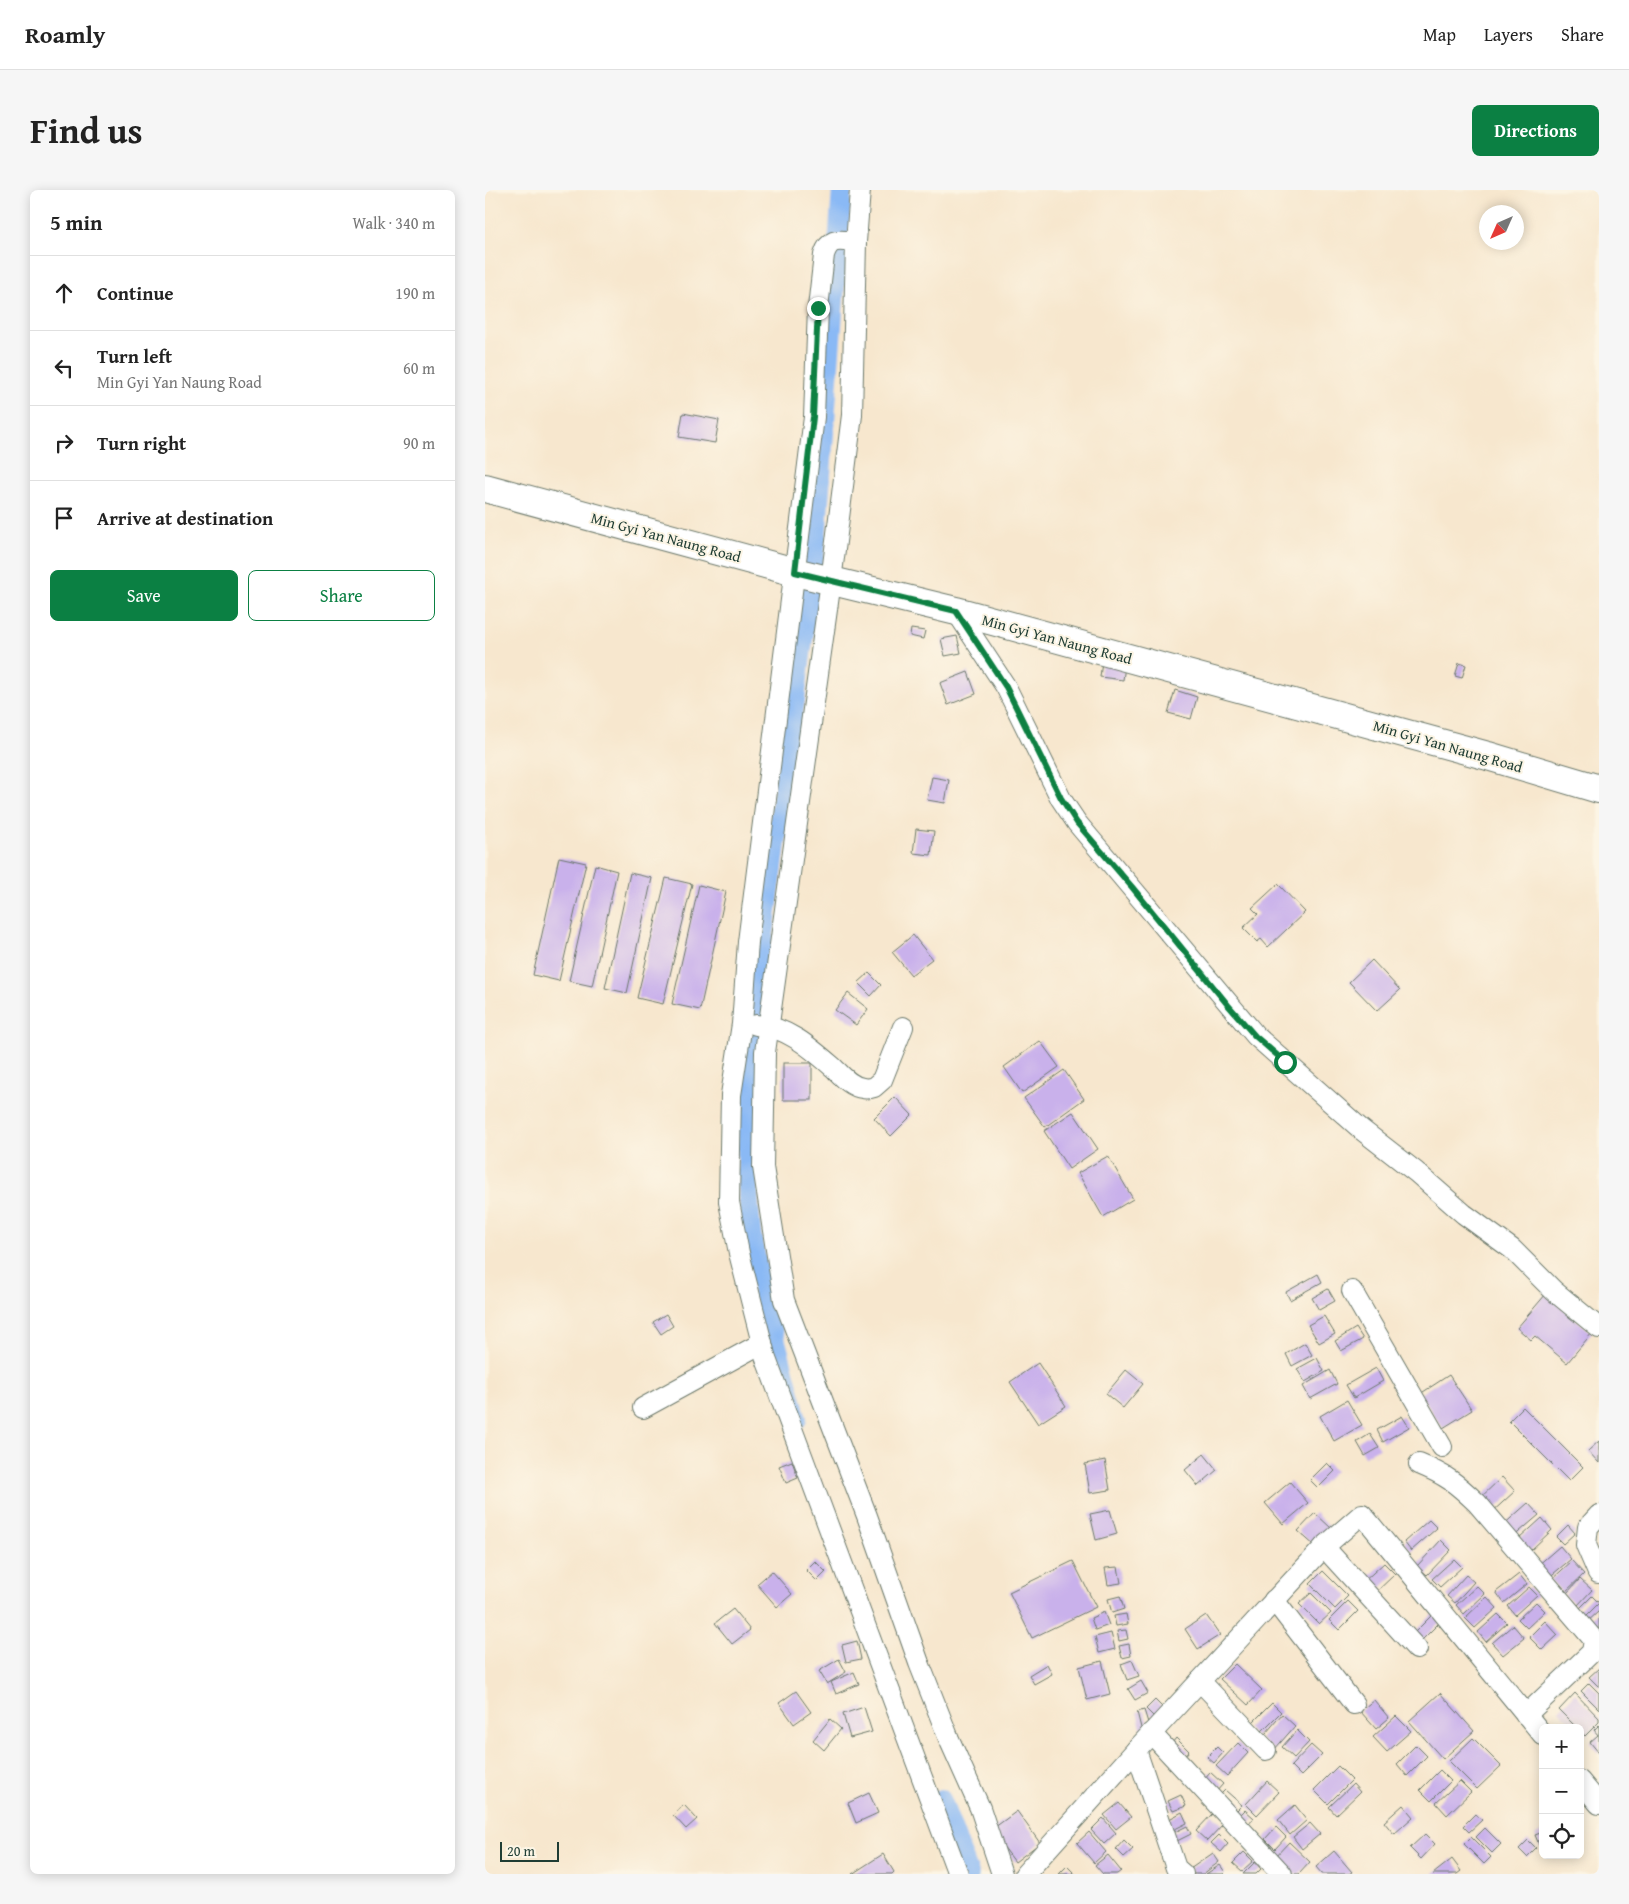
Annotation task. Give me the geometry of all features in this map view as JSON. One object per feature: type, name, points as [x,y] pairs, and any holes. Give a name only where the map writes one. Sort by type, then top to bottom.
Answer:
[{"type":"street","points":[[860,190],[847,241],[852,415],[813,576],[749,932],[756,1025],[765,1052],[763,1167],[784,1300],[860,1500],[919,1663],[949,1739],[980,1808],[1002,1874]]},
{"type":"street","points":[[847,241],[827,247],[824,255],[818,308],[813,417],[813,576],[756,1025],[731,1095],[729,1202],[739,1253],[766,1359],[958,1874]]},
{"type":"street","name":"Min Gyi Yan Naung Road","points":[[485,488],[813,576],[956,611],[1469,751],[1599,789]]},
{"type":"street","points":[[956,611],[1006,687],[1061,798],[1077,823],[1255,1036],[1354,1124],[1465,1214],[1512,1249],[1554,1292],[1599,1328]]},
{"type":"street","points":[[756,1025],[791,1035],[849,1082],[862,1088],[874,1087],[882,1080],[903,1027]]},
{"type":"street","points":[[1352,1291],[1443,1447]]},
{"type":"street","points":[[643,1408],[762,1343]]},
{"type":"street","points":[[1419,1464],[1443,1474],[1477,1503],[1594,1640],[1592,1652],[1526,1715]]},
{"type":"street","points":[[1025,1874],[1151,1733],[1274,1600],[1324,1547],[1361,1514],[1539,1730]]},
{"type":"street","points":[[1598,1572],[1586,1545],[1589,1527],[1599,1514]]},
{"type":"street","points":[[1324,1547],[1417,1649]]},
{"type":"street","points":[[1274,1600],[1354,1704]]},
{"type":"street","points":[[1200,1681],[1266,1750]]},
{"type":"street","points":[[1151,1733],[1282,1874]]},
{"type":"street","points":[[1136,1750],[1176,1868],[1183,1874]]},
{"type":"street","points":[[1584,1786],[1599,1804]]},
{"type":"building","points":[[683,413],[719,420],[715,443],[679,437]]},
{"type":"building","points":[[911,629],[925,631],[923,639],[910,636]]},
{"type":"building","points":[[957,636],[961,653],[945,656],[941,639]]},
{"type":"building","points":[[1102,662],[1125,666],[1123,680],[1100,677]]},
{"type":"building","points":[[1459,663],[1466,665],[1462,678],[1455,676]]},
{"type":"building","points":[[968,672],[976,694],[948,705],[940,683]]},
{"type":"building","points":[[1175,690],[1197,697],[1191,719],[1168,713]]},
{"type":"building","points":[[932,777],[949,780],[945,803],[927,800]]},
{"type":"building","points":[[916,829],[934,831],[931,855],[913,853]]},
{"type":"building","points":[[559,857],[586,863],[559,981],[533,975]]},
{"type":"building","points":[[595,865],[617,871],[592,986],[569,981]]},
{"type":"building","points":[[630,873],[652,878],[627,993],[605,988]]},
{"type":"building","points":[[666,878],[692,884],[663,1004],[637,998]]},
{"type":"building","points":[[1278,884],[1305,912],[1268,947],[1261,939],[1257,942],[1243,928],[1258,914],[1252,908]]},
{"type":"building","points":[[699,885],[726,892],[700,1010],[672,1004]]},
{"type":"building","points":[[913,935],[932,959],[911,975],[892,952]]},
{"type":"building","points":[[1372,960],[1400,990],[1377,1011],[1349,982]]},
{"type":"building","points":[[869,973],[881,985],[871,996],[858,983]]},
{"type":"building","points":[[848,993],[868,1009],[856,1025],[835,1010]]},
{"type":"building","points":[[1040,1041],[1059,1067],[1022,1093],[1004,1067]]},
{"type":"building","points":[[783,1063],[812,1063],[812,1100],[783,1100]]},
{"type":"building","points":[[1064,1070],[1084,1099],[1045,1127],[1024,1098]]},
{"type":"building","points":[[895,1097],[912,1115],[891,1136],[874,1118]]},
{"type":"building","points":[[1073,1112],[1098,1149],[1069,1169],[1044,1131]]},
{"type":"building","points":[[1108,1156],[1133,1199],[1103,1217],[1078,1173]]},
{"type":"building","points":[[1318,1274],[1322,1282],[1290,1300],[1286,1292]]},
{"type":"building","points":[[1328,1289],[1335,1301],[1319,1310],[1312,1298]]},
{"type":"building","points":[[1546,1294],[1592,1333],[1567,1363],[1535,1336],[1531,1340],[1517,1328]]},
{"type":"building","points":[[666,1314],[673,1326],[661,1334],[653,1322]]},
{"type":"building","points":[[1324,1316],[1335,1334],[1319,1343],[1308,1325]]},
{"type":"building","points":[[1356,1328],[1363,1339],[1341,1351],[1335,1341]]},
{"type":"building","points":[[1305,1343],[1312,1355],[1292,1366],[1286,1354]]},
{"type":"building","points":[[1317,1358],[1324,1371],[1305,1382],[1297,1369]]},
{"type":"building","points":[[1038,1363],[1066,1406],[1038,1424],[1010,1382]]},
{"type":"building","points":[[1376,1368],[1383,1381],[1354,1398],[1346,1385]]},
{"type":"building","points":[[1126,1370],[1143,1384],[1123,1408],[1106,1394]]},
{"type":"building","points":[[1330,1370],[1337,1384],[1310,1399],[1303,1386]]},
{"type":"building","points":[[1449,1375],[1472,1410],[1443,1428],[1420,1394]]},
{"type":"building","points":[[1347,1400],[1362,1425],[1334,1441],[1320,1416]]},
{"type":"building","points":[[1523,1407],[1583,1467],[1569,1481],[1509,1421]]},
{"type":"building","points":[[1402,1416],[1409,1427],[1383,1442],[1377,1430]]},
{"type":"building","points":[[1370,1434],[1379,1448],[1365,1456],[1357,1442]]},
{"type":"building","points":[[1599,1441],[1599,1463],[1588,1451]]},
{"type":"building","points":[[1204,1454],[1217,1470],[1198,1486],[1185,1470]]},
{"type":"building","points":[[1105,1460],[1110,1490],[1090,1493],[1085,1464]]},
{"type":"building","points":[[792,1461],[798,1478],[786,1483],[779,1466]]},
{"type":"building","points":[[1327,1463],[1335,1471],[1318,1488],[1310,1480]]},
{"type":"building","points":[[1502,1477],[1515,1491],[1490,1514],[1477,1501]]},
{"type":"building","points":[[1290,1482],[1308,1503],[1283,1524],[1265,1503]]},
{"type":"building","points":[[1528,1503],[1539,1515],[1512,1538],[1502,1526]]},
{"type":"building","points":[[1110,1510],[1117,1534],[1096,1540],[1090,1514]]},
{"type":"building","points":[[1315,1513],[1332,1529],[1316,1547],[1298,1531]]},
{"type":"building","points":[[1542,1518],[1552,1530],[1530,1551],[1519,1539]]},
{"type":"building","points":[[1429,1520],[1437,1528],[1411,1551],[1404,1542]]},
{"type":"building","points":[[1568,1525],[1575,1533],[1563,1544],[1556,1537]]},
{"type":"building","points":[[1441,1540],[1451,1550],[1427,1575],[1417,1566]]},
{"type":"building","points":[[1560,1546],[1571,1559],[1547,1579],[1537,1566]]},
{"type":"building","points":[[1454,1559],[1462,1567],[1440,1587],[1432,1579]]},
{"type":"building","points":[[815,1561],[826,1572],[817,1581],[806,1570]]},
{"type":"building","points":[[1073,1561],[1096,1607],[1032,1638],[1009,1592]]},
{"type":"building","points":[[1572,1561],[1584,1574],[1563,1594],[1551,1580]]},
{"type":"building","points":[[1384,1563],[1395,1574],[1373,1595],[1362,1583]]},
{"type":"building","points":[[1118,1567],[1121,1583],[1108,1585],[1105,1568]]},
{"type":"building","points":[[772,1571],[792,1594],[777,1607],[757,1584]]},
{"type":"building","points":[[1323,1571],[1348,1596],[1335,1609],[1310,1584]]},
{"type":"building","points":[[1519,1574],[1527,1584],[1504,1603],[1496,1592]]},
{"type":"building","points":[[1466,1575],[1474,1582],[1455,1603],[1447,1596]]},
{"type":"building","points":[[1580,1579],[1592,1590],[1577,1606],[1565,1595]]},
{"type":"building","points":[[1477,1586],[1485,1594],[1464,1614],[1456,1605]]},
{"type":"building","points":[[1529,1587],[1537,1595],[1515,1615],[1508,1606]]},
{"type":"building","points":[[1311,1593],[1331,1613],[1319,1624],[1299,1604]]},
{"type":"building","points":[[1120,1596],[1124,1609],[1112,1613],[1108,1599]]},
{"type":"building","points":[[1592,1596],[1599,1603],[1584,1618],[1577,1611]]},
{"type":"building","points":[[1487,1597],[1497,1608],[1475,1628],[1465,1618]]},
{"type":"building","points":[[1348,1601],[1358,1611],[1339,1630],[1329,1620]]},
{"type":"building","points":[[1536,1602],[1545,1611],[1527,1628],[1518,1619]]},
{"type":"building","points":[[733,1609],[750,1630],[732,1644],[715,1623]]},
{"type":"building","points":[[1599,1611],[1599,1628],[1594,1633],[1585,1624]]},
{"type":"building","points":[[1104,1612],[1109,1625],[1095,1630],[1091,1618]]},
{"type":"building","points":[[1126,1614],[1128,1624],[1116,1626],[1114,1616]]},
{"type":"building","points":[[1433,1614],[1440,1622],[1420,1642],[1413,1634]]},
{"type":"building","points":[[1498,1614],[1507,1623],[1486,1642],[1478,1632]]},
{"type":"building","points":[[1206,1615],[1220,1635],[1198,1649],[1185,1629]]},
{"type":"building","points":[[1545,1621],[1558,1635],[1542,1650],[1529,1637]]},
{"type":"building","points":[[1513,1625],[1524,1638],[1503,1655],[1492,1643]]},
{"type":"building","points":[[1126,1630],[1128,1639],[1119,1641],[1117,1631]]},
{"type":"building","points":[[1111,1633],[1115,1649],[1099,1653],[1095,1637]]},
{"type":"building","points":[[857,1641],[861,1659],[846,1662],[842,1645]]},
{"type":"building","points":[[1129,1644],[1131,1656],[1122,1658],[1119,1646]]},
{"type":"building","points":[[839,1659],[846,1672],[827,1684],[819,1671]]},
{"type":"building","points":[[1132,1660],[1139,1676],[1127,1680],[1121,1664]]},
{"type":"building","points":[[1102,1661],[1110,1694],[1087,1700],[1079,1667]]},
{"type":"building","points":[[1047,1664],[1052,1674],[1034,1684],[1029,1675]]},
{"type":"building","points":[[1235,1664],[1262,1690],[1248,1705],[1220,1679]]},
{"type":"building","points":[[1599,1668],[1599,1687],[1589,1677]]},
{"type":"building","points":[[854,1672],[859,1684],[836,1694],[831,1682]]},
{"type":"building","points":[[1141,1681],[1148,1693],[1135,1700],[1128,1689]]},
{"type":"building","points":[[1589,1683],[1599,1693],[1599,1709],[1581,1691]]},
{"type":"building","points":[[796,1691],[811,1712],[794,1724],[779,1703]]},
{"type":"building","points":[[1440,1693],[1474,1731],[1443,1759],[1409,1721]]},
{"type":"building","points":[[1575,1693],[1599,1718],[1599,1722],[1585,1736],[1584,1724],[1573,1724],[1559,1710]]},
{"type":"building","points":[[1155,1700],[1166,1711],[1157,1720],[1146,1709]]},
{"type":"building","points":[[1374,1700],[1389,1718],[1376,1729],[1360,1711]]},
{"type":"building","points":[[1272,1703],[1281,1712],[1256,1737],[1247,1728]]},
{"type":"building","points":[[864,1707],[872,1732],[850,1738],[843,1714]]},
{"type":"building","points":[[1144,1710],[1149,1726],[1141,1728],[1137,1712]]},
{"type":"building","points":[[1282,1714],[1295,1726],[1274,1750],[1261,1739]]},
{"type":"building","points":[[1396,1716],[1411,1731],[1387,1752],[1373,1737]]},
{"type":"building","points":[[830,1719],[841,1729],[824,1750],[813,1740]]},
{"type":"building","points":[[1599,1725],[1599,1753],[1590,1742],[1598,1735],[1594,1730]]},
{"type":"building","points":[[1297,1730],[1309,1742],[1294,1758],[1282,1747]]},
{"type":"building","points":[[1176,1738],[1189,1751],[1181,1760],[1168,1748]]},
{"type":"building","points":[[1473,1738],[1501,1766],[1477,1789],[1449,1761]]},
{"type":"building","points":[[1238,1743],[1248,1753],[1227,1776],[1216,1766]]},
{"type":"building","points":[[1311,1745],[1322,1755],[1301,1776],[1291,1766]]},
{"type":"building","points":[[1416,1745],[1427,1756],[1407,1776],[1397,1764]]},
{"type":"building","points":[[1217,1747],[1223,1753],[1214,1763],[1207,1757]]},
{"type":"building","points":[[1338,1766],[1352,1780],[1328,1804],[1314,1790]]},
{"type":"building","points":[[1440,1770],[1451,1781],[1431,1801],[1420,1790]]},
{"type":"building","points":[[1210,1772],[1223,1784],[1216,1792],[1203,1780]]},
{"type":"building","points":[[1267,1781],[1279,1792],[1257,1815],[1246,1804]]},
{"type":"building","points":[[1460,1781],[1471,1792],[1447,1815],[1436,1803]]},
{"type":"building","points":[[1353,1784],[1360,1792],[1336,1815],[1329,1807]]},
{"type":"building","points":[[1225,1790],[1242,1805],[1236,1811],[1220,1795]]},
{"type":"building","points":[[869,1793],[878,1813],[856,1823],[848,1803]]},
{"type":"building","points":[[1181,1795],[1186,1806],[1173,1811],[1168,1801]]},
{"type":"building","points":[[1119,1803],[1131,1817],[1116,1829],[1104,1815]]},
{"type":"building","points":[[684,1805],[697,1819],[686,1829],[673,1815]]},
{"type":"building","points":[[1295,1805],[1307,1820],[1290,1835],[1278,1820]]},
{"type":"building","points":[[1403,1805],[1413,1817],[1394,1834],[1384,1822]]},
{"type":"building","points":[[1245,1810],[1254,1818],[1248,1825],[1239,1816]]},
{"type":"building","points":[[1017,1811],[1040,1843],[1015,1862],[991,1830]]},
{"type":"building","points":[[1182,1812],[1187,1823],[1167,1833],[1162,1823]]},
{"type":"building","points":[[1212,1814],[1223,1824],[1207,1841],[1196,1831]]},
{"type":"building","points":[[1475,1814],[1482,1820],[1469,1832],[1463,1826]]},
{"type":"building","points":[[1103,1818],[1116,1833],[1104,1844],[1091,1830]]},
{"type":"building","points":[[1310,1823],[1320,1834],[1302,1849],[1293,1837]]},
{"type":"building","points":[[1187,1826],[1191,1834],[1171,1844],[1167,1836]]},
{"type":"building","points":[[1276,1827],[1286,1837],[1275,1849],[1265,1839]]},
{"type":"building","points":[[1485,1828],[1501,1844],[1492,1853],[1476,1837]]},
{"type":"building","points":[[1089,1832],[1106,1852],[1094,1863],[1077,1843]]},
{"type":"building","points":[[1425,1834],[1435,1844],[1421,1859],[1410,1848]]},
{"type":"building","points":[[1539,1834],[1539,1845],[1535,1835]]},
{"type":"building","points":[[1219,1835],[1228,1844],[1221,1852],[1211,1843]]},
{"type":"building","points":[[1471,1837],[1491,1857],[1484,1864],[1464,1844]]},
{"type":"building","points":[[1124,1840],[1133,1849],[1124,1857],[1116,1849]]},
{"type":"building","points":[[1528,1840],[1536,1848],[1527,1857],[1519,1849]]},
{"type":"building","points":[[1289,1842],[1310,1862],[1299,1874],[1292,1874],[1274,1858]]},
{"type":"building","points":[[1334,1851],[1352,1872],[1349,1874],[1322,1874],[1316,1867]]},
{"type":"building","points":[[1244,1852],[1253,1861],[1242,1871],[1233,1863]]},
{"type":"building","points":[[1213,1853],[1219,1862],[1203,1874],[1194,1874],[1190,1869]]},
{"type":"building","points":[[883,1854],[894,1872],[892,1874],[852,1874]]},
{"type":"building","points":[[1108,1855],[1121,1871],[1117,1874],[1103,1874],[1095,1865]]},
{"type":"building","points":[[1452,1859],[1461,1871],[1457,1874],[1433,1874]]},
{"type":"building","points":[[1255,1862],[1261,1869],[1256,1874],[1243,1874]]},
{"type":"building","points":[[1220,1865],[1225,1872],[1223,1874],[1206,1874]]},
{"type":"building","points":[[1067,1866],[1075,1874],[1059,1874]]},
{"type":"waterway","points":[[797,1419],[762,1290],[751,1232],[747,1173],[749,1048],[816,542],[842,190]]},
{"type":"waterway","points":[[941,1799],[969,1874]]},
{"type":"route","points":[[818,308],[813,417],[795,572],[956,611],[1006,687],[1061,798],[1077,823],[1228,1005],[1255,1036],[1285,1062]]}]
